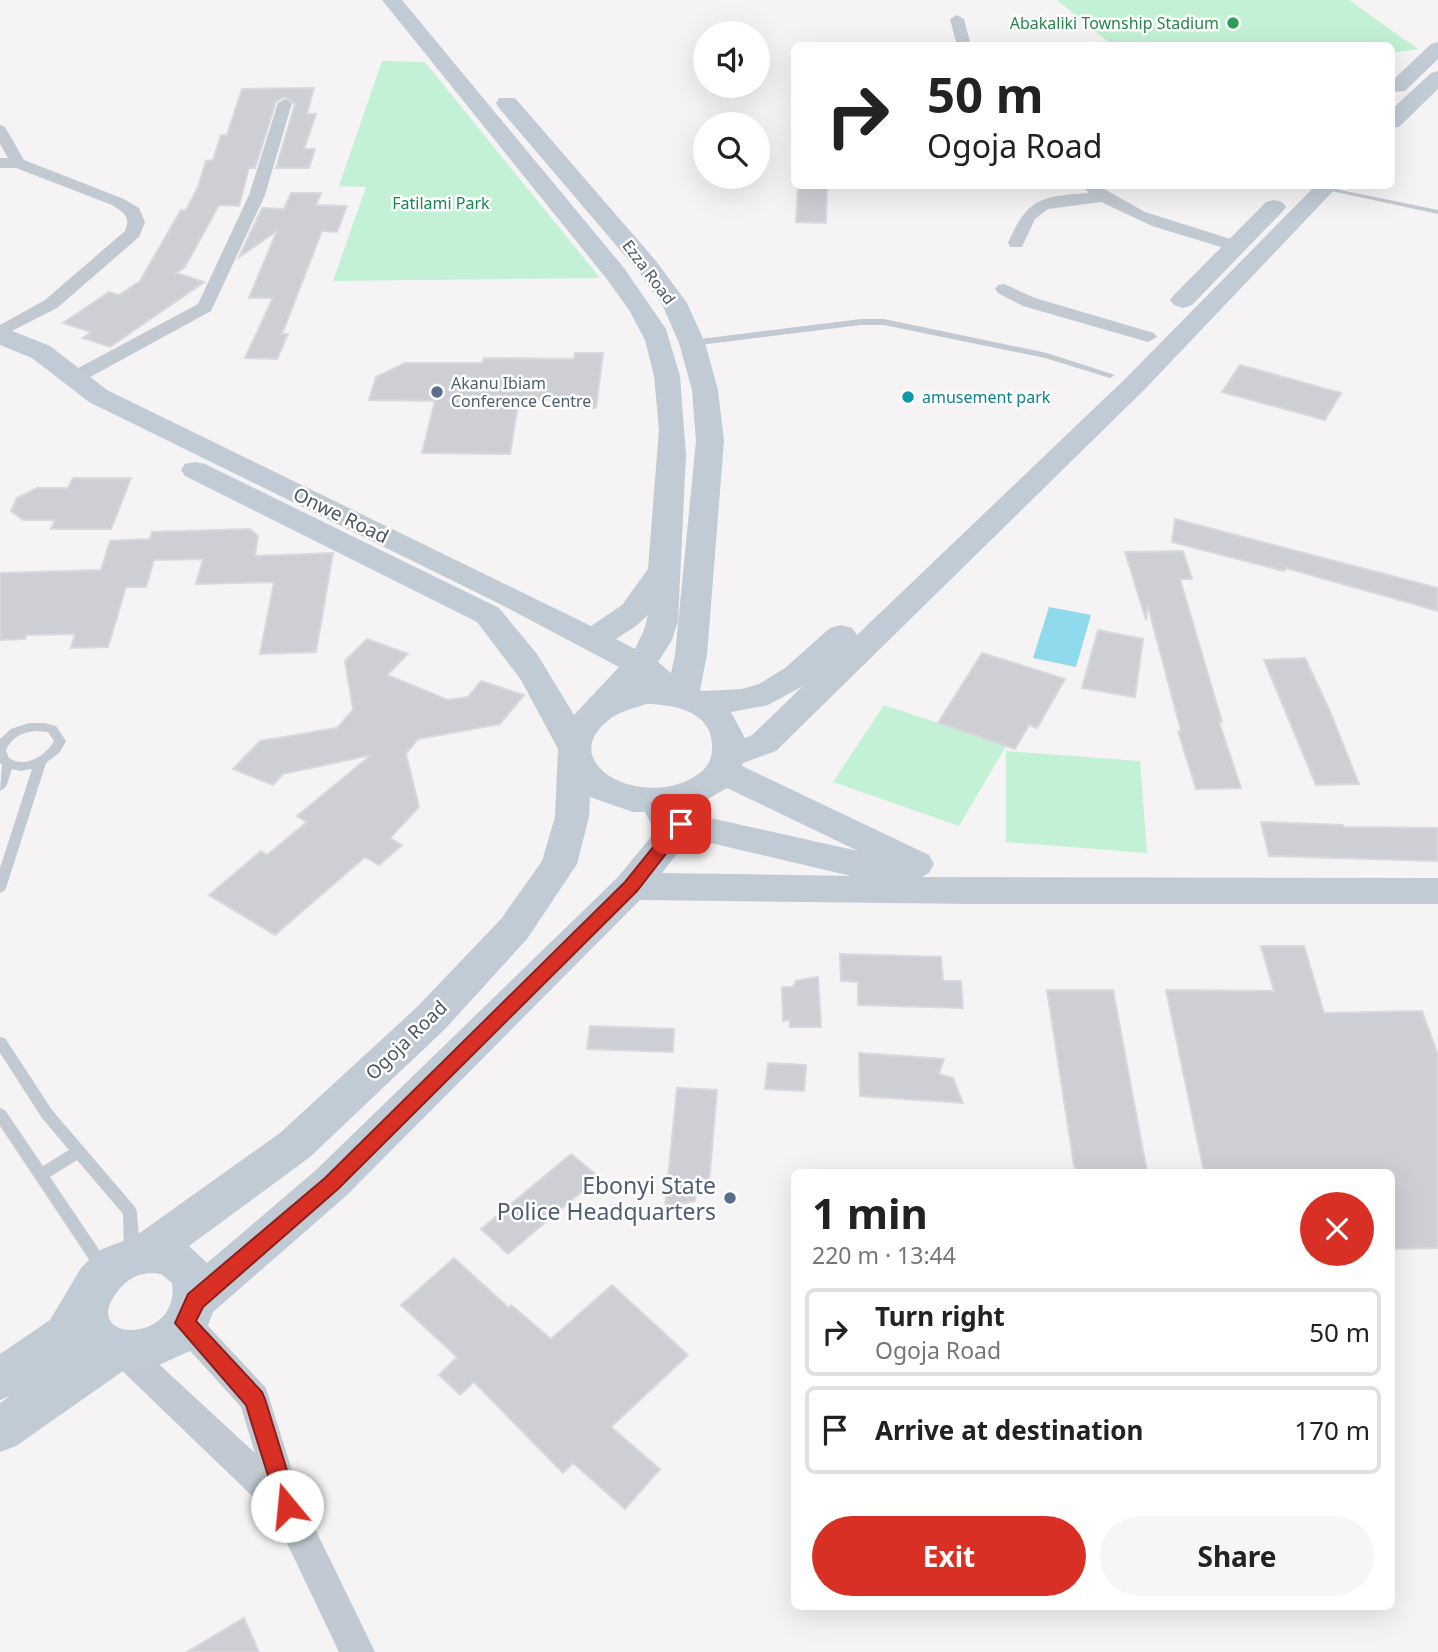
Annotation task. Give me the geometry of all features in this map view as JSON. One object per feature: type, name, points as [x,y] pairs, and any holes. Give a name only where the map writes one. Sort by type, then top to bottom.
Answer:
[{"type":"main road","name":"Ezza Road","points":[[392,0],[615,273],[641,308],[661,348],[674,441],[663,570],[666,611],[657,639],[640,665],[598,709]]},
{"type":"main road","name":"Ezza Road","points":[[418,0],[647,266],[674,303],[692,343],[705,390],[709,441],[691,655],[683,697]]},
{"type":"main road","points":[[1395,89],[1438,48]]},
{"type":"main road","points":[[1401,102],[1438,77]]},
{"type":"main road","points":[[1401,102],[1438,105]]},
{"type":"main road","points":[[973,891],[686,809],[613,795],[590,782],[574,753],[576,735],[583,723],[598,709],[619,699],[643,693],[744,700],[779,687],[807,667],[1110,376],[1234,246],[1311,189]]},
{"type":"main road","points":[[190,1312],[192,1277],[177,1259],[160,1254],[119,1267],[87,1299],[84,1316],[88,1332],[99,1344],[120,1352],[142,1351],[158,1346],[190,1312],[331,1183],[631,886],[686,809],[726,763],[764,743],[1136,383],[1312,189]]},
{"type":"main road","points":[[615,273],[647,266]]},
{"type":"main road","name":"Onwe Road","points":[[4,336],[41,352],[98,396],[590,639],[640,665],[683,697]]},
{"type":"main road","name":"Onwe Road","points":[[4,336],[16,362],[76,407],[264,506],[488,615],[513,641],[545,689],[574,753]]},
{"type":"main road","points":[[264,506],[289,490]]},
{"type":"main road","points":[[590,639],[611,630],[635,612],[663,570]]},
{"type":"main road","points":[[683,697],[714,712],[725,725],[731,740],[726,763]]},
{"type":"main road","name":"Ogoja Road","points":[[0,1379],[66,1336],[119,1267],[295,1145],[431,1018],[514,929],[559,864],[572,817],[574,753]]},
{"type":"main road","points":[[726,763],[973,891]]},
{"type":"main road","points":[[631,886],[973,891],[1438,891]]},
{"type":"main road","points":[[0,1430],[120,1352]]},
{"type":"street","points":[[957,19],[963,42]]},
{"type":"street","points":[[74,378],[205,307],[257,195],[285,103]]},
{"type":"street","points":[[0,130],[18,163]]},
{"type":"street","points":[[0,163],[18,163],[118,202],[133,211],[137,222],[133,233],[51,304],[4,336]]},
{"type":"street","points":[[1016,243],[1026,220],[1036,208],[1096,191],[1144,216],[1234,246]]},
{"type":"street","points":[[1004,289],[1029,302],[1148,337]]},
{"type":"street","points":[[190,1312],[255,1399],[287,1506],[357,1652]]},
{"type":"street","points":[[120,1352],[287,1506]]},
{"type":"lane","points":[[1329,189],[1438,212]]},
{"type":"lane","points":[[692,343],[861,322],[884,322],[1046,356],[1110,376]]},
{"type":"lane","points":[[31,726],[52,729],[60,741],[58,749],[40,762],[29,766],[8,763],[1,758],[0,751],[5,731],[31,726]]},
{"type":"lane","points":[[0,888],[40,762]]},
{"type":"lane","points":[[0,787],[8,763]]},
{"type":"lane","points":[[0,1042],[47,1114],[130,1212],[119,1267]]},
{"type":"lane","points":[[0,1114],[41,1175],[119,1267]]},
{"type":"lane","points":[[41,1175],[78,1152]]},
{"type":"green space","name":"Abakaliki Township Stadium","points":[[1057,0],[1349,0],[1418,49],[1395,52],[1395,42],[1108,42]]},
{"type":"green space","name":"Fatilami Park","points":[[382,61],[425,62],[600,278],[333,281],[366,187],[339,186]]},
{"type":"green space","points":[[884,705],[1006,746],[959,826],[833,782]]},
{"type":"green space","points":[[1006,751],[1140,761],[1147,853],[1006,842]]},
{"type":"water","points":[[1049,607],[1091,615],[1076,667],[1033,658]]},
{"type":"building","points":[[314,88],[307,114],[316,114],[304,149],[315,149],[309,168],[276,168],[295,104],[284,97],[276,102],[255,168],[249,168],[239,206],[219,205],[185,267],[176,273],[204,282],[110,347],[83,338],[91,332],[63,323],[109,292],[119,295],[140,281],[181,210],[186,210],[198,187],[206,161],[213,160],[221,135],[227,135],[242,89]]},
{"type":"building","points":[[798,189],[827,189],[826,223],[796,222]]},
{"type":"building","points":[[291,193],[321,193],[316,205],[347,206],[337,232],[322,231],[282,334],[288,334],[277,359],[245,358],[273,298],[249,298],[277,231],[239,257],[262,208],[284,209]]},
{"type":"building","points":[[575,353],[603,353],[596,408],[567,407],[568,400],[519,399],[510,454],[422,453],[435,401],[369,400],[376,377],[405,363],[482,363],[484,358],[574,359]]},
{"type":"building","points":[[1240,365],[1341,393],[1325,420],[1222,392]]},
{"type":"building","points":[[73,478],[131,478],[111,529],[51,529],[55,520],[23,520],[11,511],[17,498],[37,488],[68,488]]},
{"type":"building","points":[[1175,519],[1438,588],[1438,611],[1286,568],[1284,571],[1172,542]]},
{"type":"building","points":[[250,529],[258,536],[255,556],[333,553],[316,652],[260,654],[274,582],[196,584],[203,559],[154,560],[146,587],[126,587],[108,647],[71,648],[75,634],[26,635],[25,639],[0,640],[0,573],[101,570],[110,541],[150,539],[152,532]]},
{"type":"building","points":[[1183,551],[1192,579],[1180,579],[1222,722],[1219,722],[1241,788],[1196,789],[1178,731],[1181,731],[1148,606],[1146,620],[1125,552]]},
{"type":"building","points":[[1098,630],[1143,639],[1135,697],[1082,688]]},
{"type":"building","points":[[367,639],[408,654],[387,675],[448,700],[468,697],[481,681],[524,695],[500,724],[418,739],[406,754],[419,807],[390,838],[402,845],[379,865],[365,857],[275,935],[209,895],[261,851],[267,855],[307,822],[297,816],[371,755],[283,774],[273,785],[233,769],[260,741],[337,728],[353,710],[345,661]]},
{"type":"building","points":[[982,653],[1065,679],[1037,728],[1029,725],[1015,749],[938,723]]},
{"type":"building","points":[[1305,658],[1359,784],[1316,785],[1264,660]]},
{"type":"building","points":[[1261,822],[1344,827],[1438,828],[1438,861],[1269,856]]},
{"type":"building","points":[[1261,946],[1304,946],[1324,1013],[1422,1011],[1438,1055],[1438,1248],[1395,1249],[1395,1169],[1203,1169],[1166,990],[1274,991]]},
{"type":"building","points":[[840,954],[941,957],[943,981],[961,981],[963,1008],[858,1005],[858,982],[841,981]]},
{"type":"building","points":[[818,977],[821,1027],[790,1027],[790,1020],[783,1021],[782,987],[793,987],[796,981]]},
{"type":"building","points":[[1047,990],[1113,990],[1146,1169],[1075,1169]]},
{"type":"building","points":[[590,1026],[674,1029],[673,1052],[587,1049]]},
{"type":"building","points":[[859,1053],[944,1059],[939,1074],[953,1078],[963,1103],[860,1096]]},
{"type":"building","points":[[768,1063],[806,1065],[804,1091],[765,1089]]},
{"type":"building","points":[[677,1088],[717,1090],[709,1183],[697,1182],[695,1201],[665,1207]]},
{"type":"building","points":[[571,1154],[599,1177],[508,1254],[481,1229]]},
{"type":"building","points":[[454,1258],[509,1308],[511,1305],[551,1339],[612,1285],[688,1355],[611,1427],[660,1469],[625,1509],[573,1463],[563,1473],[474,1382],[460,1395],[439,1375],[457,1357],[401,1305]]},
{"type":"building","points":[[244,1618],[259,1652],[187,1652]]},
{"type":"place","name":"Abakaliki Township Stadium","points":[[1233,23]]},
{"type":"place","name":"Akanu Ibiam Conference Centre","points":[[437,392]]},
{"type":"place","name":"amusement park","points":[[908,397]]},
{"type":"place","name":"Ebonyi State Police Headquarters","points":[[730,1198]]},
{"type":"route","points":[[287,1506],[255,1399],[185,1323],[195,1300],[331,1183],[631,886],[681,824]]}]
